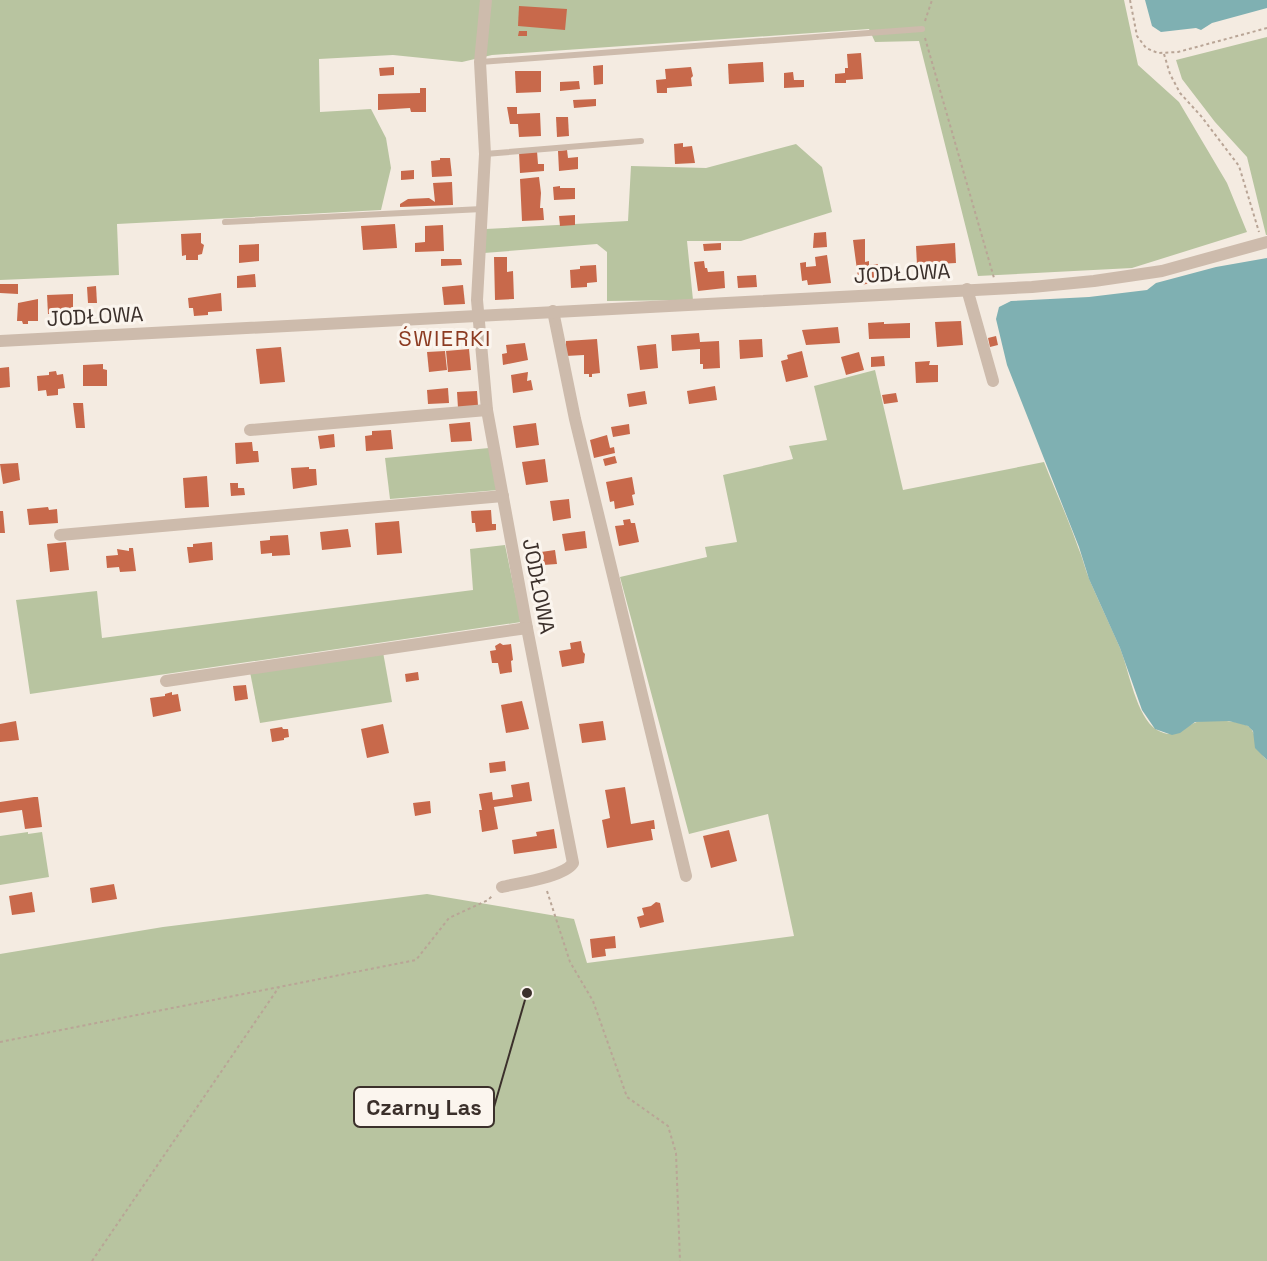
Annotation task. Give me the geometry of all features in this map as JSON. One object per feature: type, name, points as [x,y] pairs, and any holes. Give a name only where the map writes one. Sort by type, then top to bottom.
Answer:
[{"type":"street","name":"JODŁOWA","points":[[486,0],[480,62],[485,154],[477,300],[487,410],[573,863],[570,869],[543,878]]},
{"type":"street","name":"JODŁOWA","points":[[0,341],[1014,288],[1094,281],[1162,271],[1264,243]]},
{"type":"street","name":"JODŁOWA","points":[[967,289],[993,381]]},
{"type":"street","points":[[553,311],[575,419],[686,876]]},
{"type":"street","points":[[250,430],[487,410]]},
{"type":"street","points":[[60,535],[503,496]]},
{"type":"street","points":[[166,681],[527,628]]},
{"type":"street","points":[[502,887],[543,878]]},
{"type":"lane","points":[[480,62],[922,29]]},
{"type":"lane","points":[[485,154],[640,141]]},
{"type":"lane","points":[[225,222],[482,209]]},
{"type":"path","points":[[932,0],[922,29],[998,289]]},
{"type":"path","points":[[1130,0],[1134,27],[1141,42],[1152,51],[1164,54],[1267,28]]},
{"type":"path","points":[[1164,54],[1170,74],[1180,93],[1239,166],[1264,243]]},
{"type":"path","points":[[543,878],[570,962],[593,1001],[627,1096],[668,1126],[676,1154],[681,1261]]},
{"type":"path","points":[[0,1042],[416,960],[449,918],[488,900],[502,887]]},
{"type":"path","points":[[92,1261],[279,987]]},
{"type":"green space","points":[[0,0],[1124,0],[1138,65],[1179,102],[1227,183],[1247,232],[1132,268],[978,276],[919,41],[875,42],[869,29],[492,55],[462,62],[393,55],[319,59],[320,112],[371,109],[386,138],[391,168],[381,210],[117,224],[119,275],[0,280]]},
{"type":"green space","points":[[1267,37],[1266,235],[1247,157],[1215,122],[1182,79],[1176,60]]},
{"type":"green space","points":[[796,144],[822,167],[832,212],[741,241],[687,241],[693,300],[607,301],[607,252],[597,244],[484,253],[486,229],[628,221],[631,166],[706,168]]},
{"type":"green space","points":[[875,370],[903,490],[1044,462],[1088,577],[1120,648],[1138,704],[1150,724],[1163,733],[1173,734],[1199,721],[1229,721],[1243,724],[1251,729],[1267,760],[1267,1261],[0,1261],[0,954],[163,927],[427,894],[574,919],[587,963],[794,936],[768,814],[689,834],[620,577],[707,557],[705,547],[737,542],[723,475],[793,459],[789,446],[827,440],[814,386]]},
{"type":"green space","points":[[489,448],[498,490],[390,499],[385,458]]},
{"type":"green space","points":[[505,545],[521,622],[30,694],[16,600],[97,591],[102,638],[473,590],[470,549]]},
{"type":"green space","points":[[383,652],[392,702],[260,723],[250,672]]},
{"type":"green space","points":[[28,832],[28,834],[42,832],[49,877],[0,885],[0,836]]},
{"type":"water","points":[[1145,0],[1267,0],[1267,8],[1212,23],[1201,30],[1196,28],[1161,32],[1152,26]]},
{"type":"water","points":[[1267,258],[1267,760],[1255,748],[1253,731],[1248,726],[1229,721],[1195,722],[1180,733],[1172,735],[1155,729],[1142,710],[1120,648],[1089,579],[1079,547],[1007,365],[996,319],[999,307],[1011,301],[1089,297],[1147,290],[1156,283],[1216,267]]},
{"type":"building","points":[[519,6],[567,9],[565,30],[518,26]]},
{"type":"building","points":[[519,31],[527,31],[527,36],[518,36]]},
{"type":"building","points":[[861,53],[863,79],[835,83],[835,74],[845,73],[845,68],[848,68],[847,54]]},
{"type":"building","points":[[763,62],[764,82],[729,84],[728,64]]},
{"type":"building","points":[[603,65],[603,84],[594,85],[593,66]]},
{"type":"building","points":[[394,67],[394,75],[380,76],[379,68]]},
{"type":"building","points":[[691,67],[692,86],[667,88],[667,93],[657,93],[656,80],[666,79],[665,69]]},
{"type":"building","points":[[515,71],[541,71],[541,92],[516,93]]},
{"type":"building","points":[[793,72],[794,80],[804,80],[804,87],[784,88],[784,73]]},
{"type":"building","points":[[579,81],[580,89],[560,91],[560,82]]},
{"type":"building","points":[[420,88],[426,88],[426,112],[411,112],[410,108],[378,110],[378,94],[420,93]]},
{"type":"building","points":[[596,99],[596,106],[574,108],[573,100]]},
{"type":"building","points":[[507,107],[517,107],[517,114],[540,113],[541,136],[519,137],[518,124],[510,124]]},
{"type":"building","points":[[556,117],[568,117],[569,136],[557,137]]},
{"type":"building","points":[[683,143],[683,147],[692,146],[695,163],[675,164],[674,144]]},
{"type":"building","points":[[567,150],[568,158],[578,157],[578,169],[559,171],[558,151]]},
{"type":"building","points":[[537,151],[538,164],[544,164],[544,171],[520,173],[519,152]]},
{"type":"building","points":[[440,158],[450,158],[452,176],[432,177],[431,161],[440,160]]},
{"type":"building","points":[[414,170],[414,179],[401,180],[401,171]]},
{"type":"building","points":[[539,177],[540,208],[543,208],[544,220],[522,221],[520,179]]},
{"type":"building","points":[[452,182],[453,205],[400,207],[400,204],[408,199],[429,198],[435,202],[433,183]]},
{"type":"building","points":[[560,186],[560,188],[575,188],[575,199],[554,200],[553,187]]},
{"type":"building","points":[[575,215],[575,225],[560,226],[559,216]]},
{"type":"building","points":[[395,224],[397,248],[363,250],[361,226]]},
{"type":"building","points":[[443,225],[444,251],[415,252],[415,243],[425,242],[425,226]]},
{"type":"building","points":[[826,232],[827,247],[813,248],[814,233]]},
{"type":"building","points":[[201,233],[201,243],[204,245],[202,254],[198,255],[198,260],[186,260],[186,255],[182,256],[181,234]]},
{"type":"building","points":[[865,239],[865,262],[869,261],[869,265],[878,264],[881,282],[859,285],[853,240]]},
{"type":"building","points":[[721,243],[721,250],[704,251],[703,244]]},
{"type":"building","points":[[955,243],[956,263],[917,265],[916,246]]},
{"type":"building","points":[[259,244],[259,261],[239,263],[239,245]]},
{"type":"building","points":[[827,255],[831,283],[808,285],[807,280],[802,281],[800,263],[806,262],[806,267],[816,266],[815,257]]},
{"type":"building","points":[[494,257],[507,257],[507,272],[513,271],[514,299],[495,300]]},
{"type":"building","points":[[441,259],[461,259],[462,265],[441,266]]},
{"type":"building","points":[[704,261],[708,272],[724,271],[725,288],[698,291],[694,262]]},
{"type":"building","points":[[596,265],[597,282],[587,283],[587,287],[571,288],[570,270],[580,269],[580,266]]},
{"type":"building","points":[[255,274],[256,287],[237,288],[237,276]]},
{"type":"building","points":[[756,275],[757,287],[738,288],[737,276]]},
{"type":"building","points":[[0,284],[18,284],[18,294],[0,293]]},
{"type":"building","points":[[463,285],[465,304],[444,305],[442,287]]},
{"type":"building","points":[[96,286],[97,303],[88,303],[87,287]]},
{"type":"building","points":[[221,293],[222,311],[194,316],[193,308],[189,308],[188,298]]},
{"type":"building","points":[[73,294],[73,313],[48,314],[47,295]]},
{"type":"building","points":[[38,299],[38,321],[28,321],[28,324],[23,324],[22,321],[17,321],[18,303]]},
{"type":"building","points":[[961,321],[963,345],[937,347],[935,322]]},
{"type":"building","points":[[884,322],[884,324],[910,323],[910,338],[869,339],[868,323]]},
{"type":"building","points":[[838,327],[840,343],[806,345],[802,330]]},
{"type":"building","points":[[699,333],[700,342],[719,341],[720,368],[703,369],[703,364],[700,364],[700,349],[672,351],[671,335]]},
{"type":"building","points":[[996,336],[998,345],[990,347],[988,338]]},
{"type":"building","points":[[597,339],[600,373],[589,377],[589,374],[584,374],[584,355],[566,356],[566,341]]},
{"type":"building","points":[[762,339],[763,357],[740,359],[739,340]]},
{"type":"building","points":[[525,343],[528,360],[503,365],[502,354],[507,353],[506,345]]},
{"type":"building","points":[[656,344],[658,368],[640,370],[637,346]]},
{"type":"building","points":[[281,347],[285,382],[260,384],[256,349]]},
{"type":"building","points":[[469,349],[471,370],[448,372],[446,351]]},
{"type":"building","points":[[445,351],[447,370],[429,372],[427,352]]},
{"type":"building","points":[[802,351],[808,377],[786,382],[781,361],[788,359],[787,355]]},
{"type":"building","points":[[859,352],[864,370],[846,375],[841,357]]},
{"type":"building","points":[[884,356],[885,366],[871,367],[871,357]]},
{"type":"building","points":[[930,361],[929,365],[938,365],[938,382],[916,383],[915,362]]},
{"type":"building","points":[[103,364],[103,369],[107,370],[107,386],[83,386],[83,365]]},
{"type":"building","points":[[9,367],[10,387],[0,388],[0,368]]},
{"type":"building","points":[[56,371],[57,375],[63,374],[65,388],[58,389],[58,395],[47,396],[46,390],[38,391],[37,376],[49,375],[49,372]]},
{"type":"building","points":[[528,372],[527,381],[531,380],[533,390],[513,393],[511,375]]},
{"type":"building","points":[[715,386],[717,400],[689,404],[687,391]]},
{"type":"building","points":[[448,388],[449,403],[428,404],[427,390]]},
{"type":"building","points":[[477,391],[478,406],[458,408],[457,392]]},
{"type":"building","points":[[645,391],[647,404],[629,407],[627,394]]},
{"type":"building","points":[[896,393],[898,402],[884,404],[882,395]]},
{"type":"building","points":[[73,403],[83,403],[85,428],[76,428]]},
{"type":"building","points":[[470,422],[472,441],[451,442],[449,424]]},
{"type":"building","points":[[536,423],[539,445],[516,448],[513,426]]},
{"type":"building","points":[[629,424],[630,434],[613,437],[611,427]]},
{"type":"building","points":[[391,430],[393,449],[366,451],[365,436],[372,435],[372,431]]},
{"type":"building","points":[[334,434],[335,447],[320,449],[318,436]]},
{"type":"building","points":[[607,435],[610,448],[614,447],[615,453],[594,458],[590,440]]},
{"type":"building","points":[[252,442],[253,451],[258,451],[259,462],[236,464],[235,443]]},
{"type":"building","points":[[615,456],[617,463],[605,466],[603,459]]},
{"type":"building","points":[[545,459],[548,482],[526,485],[522,462]]},
{"type":"building","points":[[18,463],[20,480],[3,484],[0,464]]},
{"type":"building","points":[[309,467],[309,469],[316,469],[317,485],[293,489],[291,468]]},
{"type":"building","points":[[207,476],[209,507],[185,508],[183,478]]},
{"type":"building","points":[[632,477],[634,505],[615,509],[614,501],[610,502],[606,482]]},
{"type":"building","points":[[230,483],[238,483],[238,488],[244,488],[245,495],[231,496]]},
{"type":"building","points":[[569,499],[571,518],[553,521],[550,501]]},
{"type":"building","points":[[48,507],[49,510],[57,509],[58,523],[29,525],[27,509]]},
{"type":"building","points":[[491,510],[492,524],[496,524],[496,530],[476,532],[475,523],[472,523],[471,511]]},
{"type":"building","points":[[0,511],[3,511],[5,533],[0,533]]},
{"type":"building","points":[[630,519],[631,523],[635,523],[639,542],[619,546],[615,526],[624,525],[623,520]]},
{"type":"building","points":[[399,521],[402,553],[377,555],[375,523]]},
{"type":"building","points":[[348,529],[351,547],[322,550],[320,532]]},
{"type":"building","points":[[585,531],[587,548],[565,551],[562,534]]},
{"type":"building","points":[[288,535],[290,555],[261,554],[260,541],[270,540],[270,536]]},
{"type":"building","points":[[66,542],[69,570],[50,572],[47,544]]},
{"type":"building","points":[[212,542],[213,560],[189,563],[187,547]]},
{"type":"building","points":[[129,548],[133,548],[136,571],[120,572],[119,567],[107,568],[106,556],[118,555],[117,549],[129,551]]},
{"type":"building","points":[[555,550],[557,564],[543,565],[541,552]]},
{"type":"building","points":[[581,641],[585,654],[584,663],[562,667],[559,651],[571,649],[570,643]]},
{"type":"building","points":[[500,643],[511,644],[512,672],[500,674],[498,663],[492,663],[490,651],[496,650],[495,646]]},
{"type":"building","points":[[418,672],[419,680],[406,682],[405,674]]},
{"type":"building","points":[[246,685],[248,699],[235,701],[233,686]]},
{"type":"building","points":[[172,692],[172,695],[178,694],[181,711],[153,717],[150,698],[165,696]]},
{"type":"building","points":[[522,701],[529,729],[506,733],[501,705]]},
{"type":"building","points":[[16,721],[19,740],[0,742],[0,724]]},
{"type":"building","points":[[603,721],[606,740],[582,743],[579,724]]},
{"type":"building","points":[[383,724],[389,753],[367,758],[361,729]]},
{"type":"building","points":[[282,727],[288,729],[289,737],[272,742],[270,729]]},
{"type":"building","points":[[505,761],[506,771],[490,773],[489,763]]},
{"type":"building","points":[[529,782],[532,801],[494,807],[498,829],[482,832],[479,794],[492,792],[493,800],[513,797],[511,785]]},
{"type":"building","points":[[625,787],[631,824],[654,820],[655,829],[651,829],[653,840],[607,848],[602,820],[610,818],[605,790]]},
{"type":"building","points":[[38,797],[42,827],[25,829],[22,810],[0,813],[0,802]]},
{"type":"building","points":[[430,801],[431,813],[415,816],[413,803]]},
{"type":"building","points":[[554,829],[557,848],[514,854],[512,840],[537,836],[536,832]]},
{"type":"building","points":[[729,830],[737,861],[711,868],[703,836]]},
{"type":"building","points":[[114,884],[117,899],[92,903],[90,888]]},
{"type":"building","points":[[32,892],[35,912],[12,915],[9,896]]},
{"type":"building","points":[[656,902],[660,903],[664,922],[640,928],[637,917],[644,915],[642,908]]},
{"type":"building","points":[[615,936],[616,948],[605,949],[606,956],[592,958],[590,939]]},
{"type":"place","name":"Czarny Las","points":[[527,993]]},
{"type":"district","name":"ŚWIERKI","points":[[445,338]]}]
